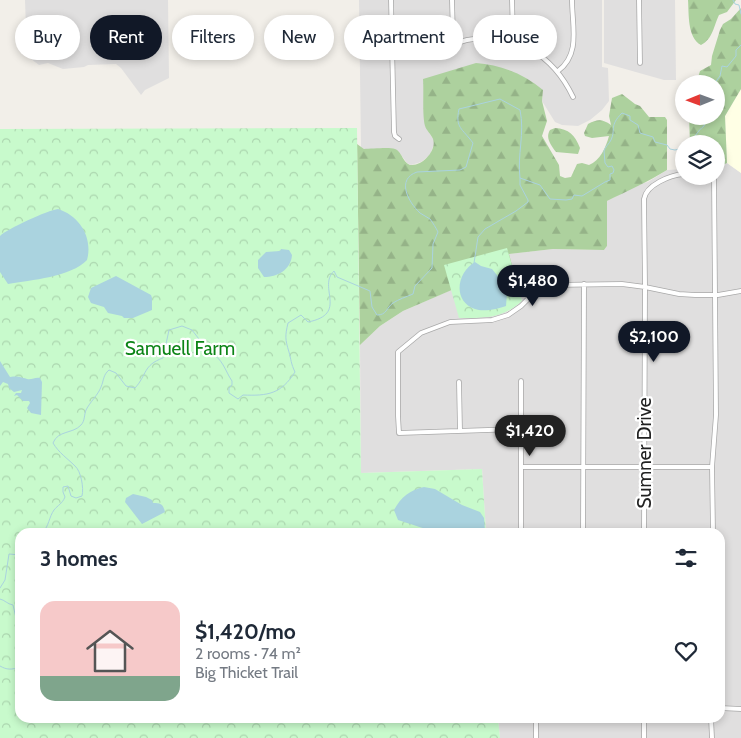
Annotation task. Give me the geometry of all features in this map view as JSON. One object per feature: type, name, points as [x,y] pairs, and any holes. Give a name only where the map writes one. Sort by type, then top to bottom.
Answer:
[{"type":"street","points":[[391,0],[391,15]]},
{"type":"street","points":[[452,0],[452,15]]},
{"type":"street","points":[[512,0],[512,15]]},
{"type":"street","points":[[558,71],[566,65],[574,46],[572,0]]},
{"type":"street","points":[[639,0],[640,63]]},
{"type":"street","points":[[392,60],[394,132],[395,136],[399,139]]},
{"type":"street","points":[[545,60],[558,71],[574,98]]},
{"type":"street","name":"Sumner Drive","points":[[644,528],[645,193],[651,187],[675,176]]},
{"type":"street","points":[[712,528],[712,468],[716,415],[714,185]]},
{"type":"street","points":[[521,429],[399,433],[398,352],[421,333],[450,322],[492,320],[508,315],[521,306],[534,293],[553,285],[584,284],[645,287],[679,294],[714,296],[741,291]]},
{"type":"street","points":[[584,284],[584,528]]},
{"type":"street","points":[[459,382],[460,431]]},
{"type":"street","points":[[521,382],[521,528]]},
{"type":"street","points":[[521,467],[712,468]]},
{"type":"street","points":[[725,708],[741,709]]},
{"type":"street","points":[[536,723],[536,738]]},
{"type":"street","points":[[644,723],[644,738]]},
{"type":"street","points":[[712,723],[712,738]]},
{"type":"shaded area","points":[[25,0],[168,0],[169,78],[145,90],[141,95],[116,64],[88,65],[63,69],[48,63],[39,65],[32,60],[80,60],[80,15],[26,15]]},
{"type":"shaded area","points":[[359,0],[602,0],[602,67],[608,68],[609,101],[590,120],[578,126],[562,125],[555,122],[542,101],[543,90],[425,126],[434,144],[430,155],[421,162],[411,165],[394,149],[364,149],[361,147],[360,60],[463,60],[463,15],[359,15]]},
{"type":"shaded area","points":[[604,0],[675,0],[675,80],[664,80],[604,63]]},
{"type":"shaded area","points":[[741,89],[741,173],[727,163],[725,116]]},
{"type":"shaded area","points":[[727,163],[741,173],[741,738],[500,738],[498,723],[725,723],[725,528],[486,528],[482,469],[361,473],[360,345],[380,326],[403,311],[451,290],[508,312],[522,301],[508,254],[553,249],[604,250],[607,246],[607,201],[640,184],[648,182],[667,170],[675,170],[675,185],[725,185],[725,164]]},
{"type":"green space","points":[[688,0],[736,0],[727,12],[719,15],[711,36],[701,45],[696,42],[691,31]]},
{"type":"green space","points":[[741,8],[741,89],[725,116],[725,75],[699,75],[700,71],[711,65],[720,30],[723,24],[731,19]]},
{"type":"green space","points":[[476,63],[512,71],[528,79],[543,90],[542,101],[547,121],[542,136],[559,165],[560,176],[565,178],[571,177],[577,164],[589,165],[599,157],[609,136],[592,138],[585,136],[584,133],[588,124],[595,121],[600,120],[611,125],[609,116],[612,98],[622,94],[640,106],[649,117],[665,117],[667,120],[667,170],[607,201],[607,246],[604,250],[553,249],[509,254],[516,280],[454,289],[403,311],[380,326],[360,345],[357,144],[364,149],[395,149],[408,164],[416,165],[420,163],[428,157],[434,143],[424,121],[423,79]]},
{"type":"green space","points":[[725,116],[727,163],[725,164],[725,135],[690,135],[689,125],[725,125]]},
{"type":"green space","name":"Samuell Farm","points":[[357,128],[361,473],[482,469],[486,528],[15,528],[15,723],[498,723],[500,738],[0,738],[0,129]]},
{"type":"green space","points":[[555,128],[568,131],[574,136],[580,148],[578,154],[556,152],[548,136],[550,130]]},
{"type":"green space","points":[[507,248],[522,301],[515,307],[493,316],[459,318],[444,265]]},
{"type":"water","points":[[58,209],[73,217],[83,229],[88,244],[87,260],[80,266],[61,274],[8,284],[0,272],[0,236],[28,220]]},
{"type":"water","points":[[281,249],[289,250],[292,255],[289,265],[283,272],[274,276],[264,277],[258,268],[258,260],[266,252],[280,251]]},
{"type":"water","points":[[475,262],[492,269],[505,285],[507,293],[506,306],[490,310],[478,310],[463,300],[460,293],[461,279],[464,272]]},
{"type":"water","points":[[116,276],[151,295],[152,310],[133,318],[124,318],[108,313],[104,307],[91,303],[88,297],[91,288]]},
{"type":"water","points":[[0,361],[10,377],[40,378],[42,382],[41,415],[31,413],[27,408],[30,403],[29,401],[23,401],[17,395],[14,396],[16,393],[21,393],[22,390],[14,392],[9,388],[8,384],[3,382],[0,386]]},
{"type":"water","points":[[424,487],[435,489],[462,505],[480,512],[484,518],[485,528],[423,528],[398,520],[394,510],[406,495]]},
{"type":"water","points":[[133,494],[146,497],[152,500],[153,503],[161,504],[165,512],[142,524],[125,502],[126,498]]},
{"type":"waterway","points":[[733,0],[735,4],[739,5],[741,14]]},
{"type":"waterway","points":[[720,75],[722,66],[727,67],[736,56],[736,50],[741,45]]},
{"type":"waterway","points":[[46,528],[54,510],[65,497],[63,487],[68,486],[71,496],[76,498],[82,496],[83,493],[79,472],[55,447],[53,443],[55,439],[78,428],[82,423],[86,410],[100,390],[109,370],[116,373],[126,386],[135,388],[149,367],[163,358],[169,330],[182,326],[192,330],[209,352],[221,361],[232,381],[229,393],[238,399],[243,395],[260,395],[273,392],[290,379],[295,372],[286,341],[288,323],[301,315],[308,322],[320,318],[327,313],[330,307],[330,277],[334,271],[337,277],[370,291],[372,307],[377,315],[385,313],[395,302],[413,294],[415,286],[432,268],[433,244],[438,232],[430,219],[420,213],[408,197],[406,191],[407,180],[417,172],[460,170],[466,167],[473,143],[459,124],[459,109],[500,99],[520,110],[522,127],[519,161],[520,178],[540,185],[550,199],[566,200],[572,199],[574,195],[582,196],[610,180],[610,174],[614,170],[612,166],[608,167],[605,163],[604,151],[611,140],[614,124],[622,113],[630,116],[630,120],[638,125],[640,133],[653,137],[655,142],[667,145],[670,149],[675,150]]},
{"type":"waterway","points":[[696,135],[704,125]]},
{"type":"waterway","points":[[474,263],[478,237],[485,229],[528,202],[520,185],[520,178]]},
{"type":"waterway","points":[[0,588],[5,580],[9,554],[15,555]]},
{"type":"waterway","points":[[0,599],[13,605],[15,614]]},
{"type":"waterway","points":[[0,666],[15,669]]}]
